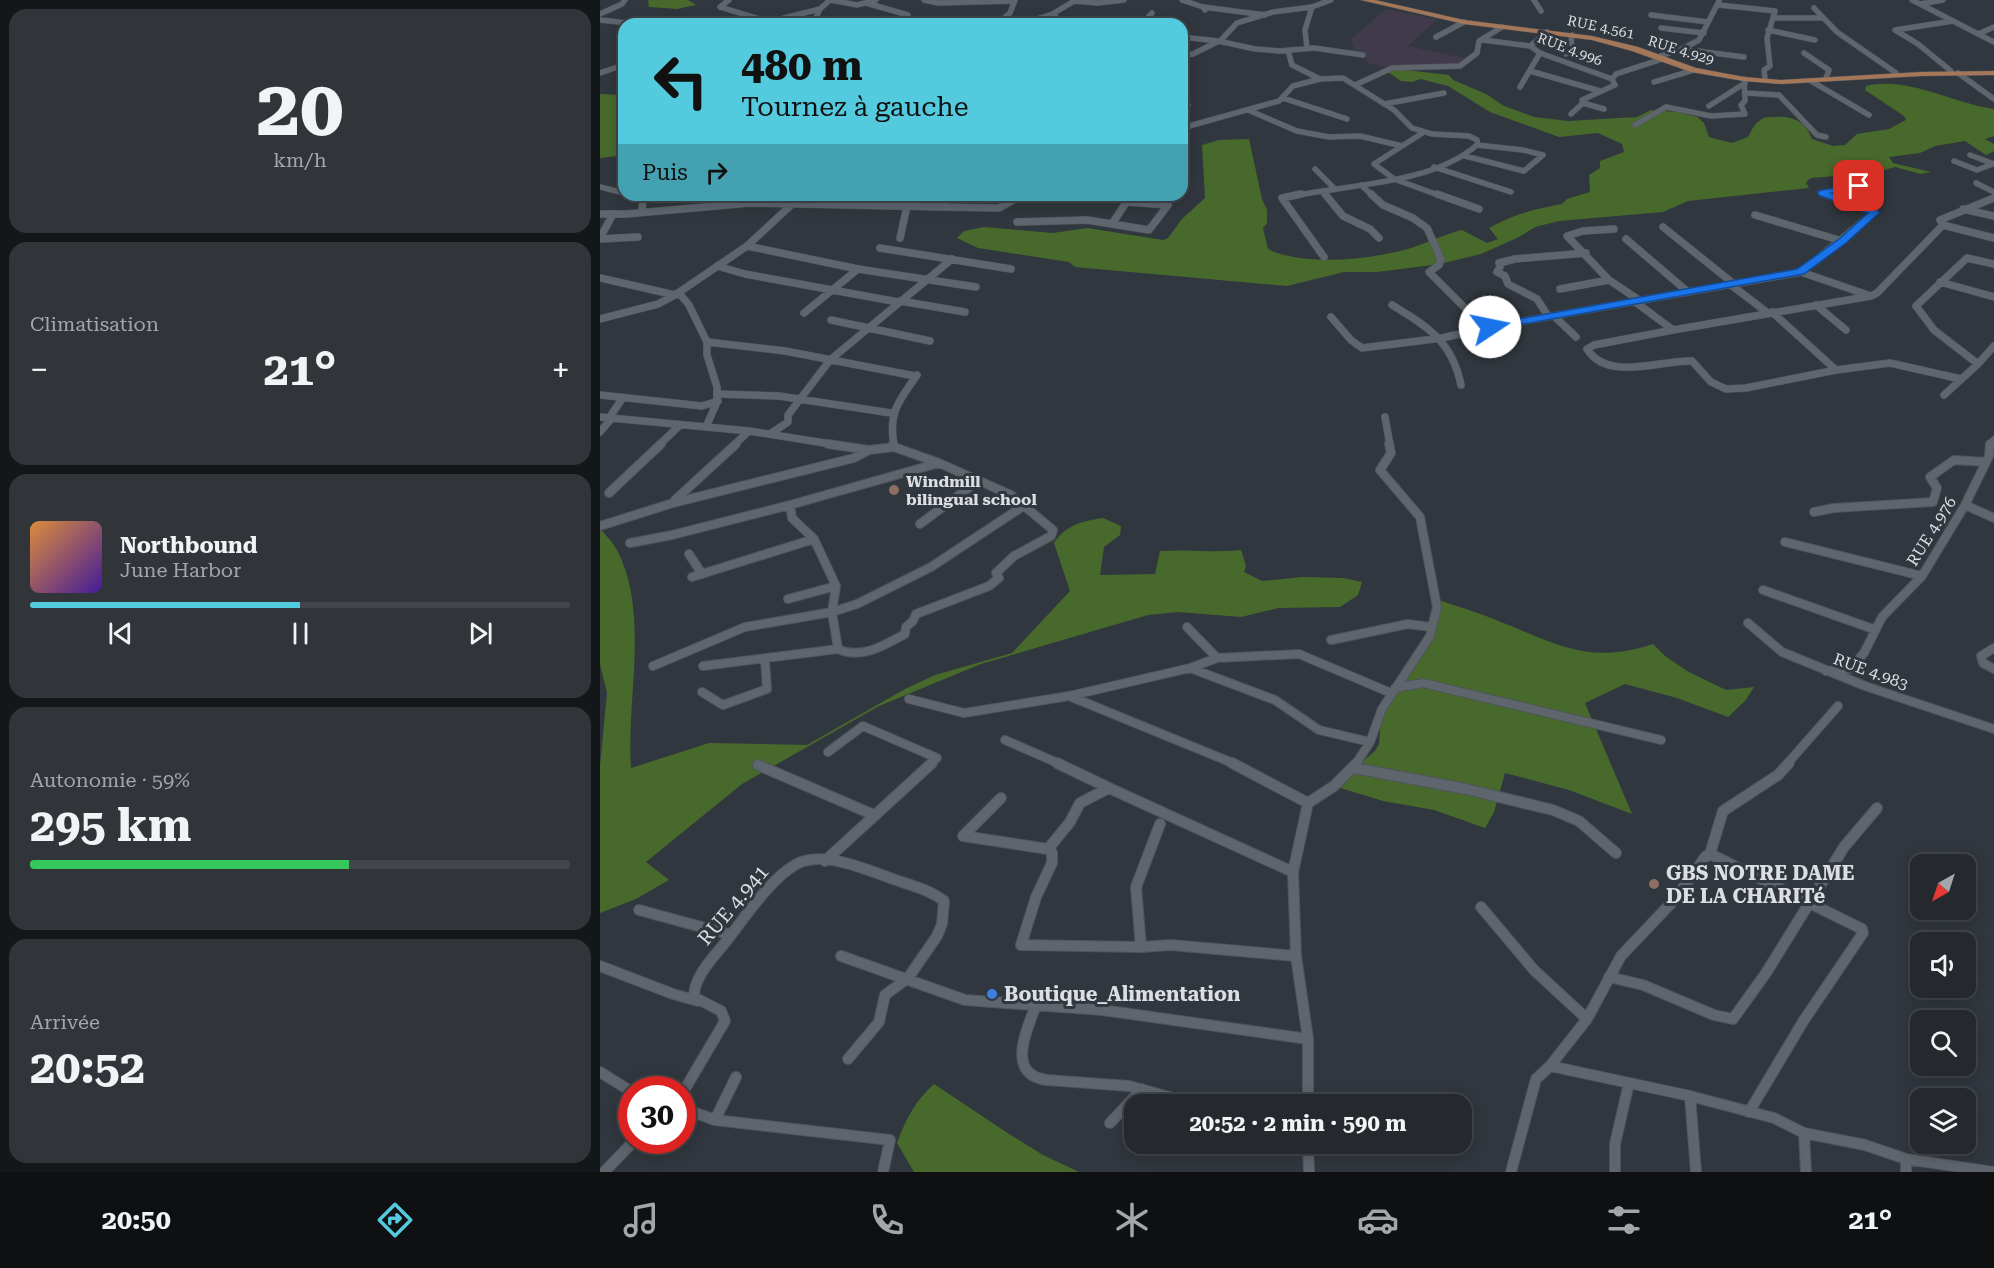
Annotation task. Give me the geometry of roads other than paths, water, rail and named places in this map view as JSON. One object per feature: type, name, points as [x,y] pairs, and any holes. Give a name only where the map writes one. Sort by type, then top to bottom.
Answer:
[{"type":"main road","name":"RUE 4.929","points":[[1365,0],[1464,22],[1572,35],[1612,43],[1661,57],[1694,70],[1744,81],[1811,81],[1955,72],[1994,72]]},
{"type":"main road","name":"RUE 4.561","points":[[1382,0],[1397,7],[1460,20],[1600,38],[1714,72],[1765,79],[1955,72]]},
{"type":"street","points":[[600,14],[622,4],[625,0]]},
{"type":"street","points":[[729,0],[720,7],[754,18]]},
{"type":"street","points":[[783,18],[819,9],[830,0],[847,4],[876,0]]},
{"type":"street","points":[[924,0],[938,3],[1015,0],[1010,13],[1005,18]]},
{"type":"street","points":[[1040,18],[1053,14],[1076,0],[1099,3],[1124,0]]},
{"type":"street","points":[[1182,0],[1204,10],[1265,15]]},
{"type":"street","points":[[1188,54],[1218,41],[1237,23],[1265,15],[1312,7],[1331,0]]},
{"type":"street","points":[[1534,0],[1541,11]]},
{"type":"street","points":[[1912,0],[1994,42]]},
{"type":"street","points":[[1920,4],[1943,0]]},
{"type":"street","points":[[1571,114],[1583,103],[1584,99],[1616,84],[1612,79],[1616,74],[1682,49],[1699,40],[1719,2],[1775,11],[1768,30],[1770,66],[1764,70],[1765,79]]},
{"type":"street","points":[[866,3],[908,15],[907,18]]},
{"type":"street","points":[[1307,48],[1305,30],[1312,7]]},
{"type":"street","points":[[1814,8],[1837,32],[1896,73]]},
{"type":"street","points":[[600,9],[609,10]]},
{"type":"street","points":[[815,18],[819,9]]},
{"type":"street","points":[[1147,18],[1152,13]]},
{"type":"street","points":[[1053,14],[1055,18]]},
{"type":"street","points":[[1651,15],[1708,22]]},
{"type":"street","points":[[1774,18],[1822,18]]},
{"type":"street","points":[[600,20],[618,22]]},
{"type":"street","points":[[1953,21],[1895,30],[1994,99]]},
{"type":"street","points":[[1436,37],[1464,22]]},
{"type":"street","points":[[1354,84],[1392,68],[1460,66],[1477,53],[1478,44],[1502,27]]},
{"type":"street","points":[[1978,34],[1994,27]]},
{"type":"street","points":[[1661,28],[1704,33]]},
{"type":"street","points":[[1768,30],[1815,40]]},
{"type":"street","points":[[1530,46],[1547,32]]},
{"type":"street","points":[[1566,54],[1575,51],[1572,35]]},
{"type":"street","points":[[1188,38],[1255,49],[1307,48],[1363,56]]},
{"type":"street","name":"RUE 4.996","points":[[1483,40],[1530,46],[1540,53],[1612,79]]},
{"type":"street","points":[[1682,49],[1744,57]]},
{"type":"street","points":[[1288,50],[1291,64],[1320,79]]},
{"type":"street","points":[[1520,87],[1540,53]]},
{"type":"street","points":[[1804,53],[1829,70],[1826,78]]},
{"type":"street","points":[[601,72],[618,67]]},
{"type":"street","points":[[1654,82],[1694,70]]},
{"type":"street","points":[[1530,71],[1600,91]]},
{"type":"street","points":[[1188,126],[1279,101],[1293,86],[1320,79],[1339,78],[1354,84],[1394,110],[1412,128],[1424,132],[1469,136],[1477,140],[1477,146]]},
{"type":"street","points":[[1635,125],[1666,107],[1711,116],[1745,114],[1741,105],[1745,101],[1744,81]]},
{"type":"street","points":[[1709,106],[1744,81]]},
{"type":"street","points":[[1811,81],[1821,89],[1838,96],[1869,115]]},
{"type":"street","points":[[1384,104],[1444,93]]},
{"type":"street","points":[[1745,93],[1779,95],[1817,135],[1826,137]]},
{"type":"street","points":[[1283,98],[1347,119]]},
{"type":"street","points":[[1583,103],[1604,109]]},
{"type":"street","points":[[1248,110],[1297,131],[1329,137],[1369,137],[1402,146]]},
{"type":"street","points":[[1424,132],[1374,163],[1394,179],[1479,209]]},
{"type":"street","points":[[1324,257],[1281,198],[1394,179],[1465,156],[1477,146],[1523,150],[1543,155],[1524,171],[1465,156]]},
{"type":"street","points":[[1970,155],[1994,164]]},
{"type":"street","points":[[1954,161],[1977,170],[1994,164]]},
{"type":"street","points":[[1434,167],[1511,192]]},
{"type":"street","points":[[1315,169],[1335,189]]},
{"type":"street","points":[[1976,183],[1994,192]]},
{"type":"street","points":[[1361,184],[1383,205],[1413,218],[1427,228],[1441,259],[1439,265],[1430,272],[1465,308],[1490,327]]},
{"type":"street","points":[[1332,317],[1351,340],[1362,348],[1442,338],[1490,327],[1801,272],[1875,212],[1821,193],[1876,184]]},
{"type":"street","points":[[600,187],[618,192]]},
{"type":"street","points":[[1323,191],[1343,216],[1370,229],[1379,238]]},
{"type":"street","points":[[1994,198],[1963,208],[1940,220],[1943,225],[1994,238]]},
{"type":"street","points":[[642,212],[643,201]]},
{"type":"street","points":[[891,206],[892,201]]},
{"type":"street","points":[[942,207],[946,201]]},
{"type":"street","points":[[600,214],[750,203],[999,208],[1012,201]]},
{"type":"street","points":[[1017,222],[1087,220],[1149,230],[1168,204],[1127,202],[1112,224]]},
{"type":"street","points":[[600,319],[658,304],[677,294],[747,246],[795,203]]},
{"type":"street","points":[[900,238],[907,206]]},
{"type":"street","points":[[1963,208],[1994,216]]},
{"type":"street","points":[[613,214],[600,238],[638,237]]},
{"type":"street","points":[[1755,215],[1842,241]]},
{"type":"street","points":[[1943,225],[1877,293],[1871,296],[1673,330],[1594,345],[1587,349],[1588,354],[1598,362],[1615,367],[1668,361],[1692,361],[1711,382],[1726,389],[1746,388],[1836,370],[1890,363],[1961,379]]},
{"type":"street","points":[[1662,227],[1770,312],[1836,370]]},
{"type":"street","points":[[1614,230],[1571,233],[1568,236],[1609,280],[1629,291],[1637,301],[1673,330]]},
{"type":"street","points":[[1626,239],[1688,292]]},
{"type":"street","points":[[747,246],[858,269],[976,287]]},
{"type":"street","points":[[880,248],[1011,269]]},
{"type":"street","points":[[1576,337],[1551,316],[1537,299],[1508,284],[1505,276],[1497,272],[1500,267],[1498,263],[1515,259],[1586,253]]},
{"type":"street","points":[[1978,364],[1944,339],[1916,309],[1916,306],[1967,258],[1994,264]]},
{"type":"street","points":[[770,434],[788,422],[788,415],[798,399],[830,360],[952,259]]},
{"type":"street","points":[[717,266],[745,274],[965,312]]},
{"type":"street","points":[[804,313],[858,269]]},
{"type":"street","points":[[1801,272],[1871,296]]},
{"type":"street","points":[[600,278],[677,294],[690,303],[698,329],[707,342],[705,350],[718,398],[706,427]]},
{"type":"street","points":[[1560,289],[1609,280]]},
{"type":"street","points":[[1940,282],[1994,297]]},
{"type":"street","points":[[838,285],[848,292],[899,301]]},
{"type":"street","points":[[1392,305],[1442,338],[1460,371],[1461,385]]},
{"type":"street","points":[[1816,305],[1846,330]]},
{"type":"street","points":[[831,320],[930,341]]},
{"type":"street","points":[[707,342],[730,343],[916,375],[891,412],[894,447]]},
{"type":"street","points":[[1944,394],[1978,364],[1994,346]]},
{"type":"street","points":[[600,395],[702,406],[718,398],[779,396],[891,412]]},
{"type":"street","points":[[600,432],[607,418],[622,399]]},
{"type":"street","points":[[1308,1094],[1308,1039],[1296,956],[1293,872],[1308,803],[1334,786],[1354,768],[1370,742],[1382,709],[1430,636],[1437,607],[1420,518],[1380,470],[1391,453],[1385,417]]},
{"type":"street","points":[[607,418],[749,431],[869,450],[894,447],[939,463],[1011,495],[1053,530],[1053,533],[1000,567],[996,573],[999,578],[995,582],[916,614],[913,621],[906,627],[905,634],[884,645],[853,654],[847,654],[838,649],[703,666]]},
{"type":"street","points":[[609,493],[680,425]]},
{"type":"street","points":[[673,503],[749,431]]},
{"type":"street","name":"RUE 4.976","points":[[1826,671],[1850,669],[1864,653],[1882,617],[1922,576],[1965,505],[1989,456],[1989,445],[1994,440]]},
{"type":"street","points":[[600,526],[673,503],[854,458],[869,450]]},
{"type":"street","points":[[1814,512],[1834,508],[1933,502],[1937,488],[1930,477],[1954,460],[1986,462]]},
{"type":"street","points":[[630,543],[672,535],[790,505],[939,463]]},
{"type":"street","points":[[920,524],[978,481]]},
{"type":"street","points":[[790,505],[792,518],[814,539],[836,586],[832,612],[838,649]]},
{"type":"street","points":[[653,666],[745,627],[832,612],[887,591],[931,567],[1025,505]]},
{"type":"street","points":[[1965,505],[1994,518]]},
{"type":"street","points":[[692,577],[814,539]]},
{"type":"street","points":[[1785,542],[1922,576]]},
{"type":"street","points":[[689,554],[702,574]]},
{"type":"street","points":[[788,598],[836,586]]},
{"type":"street","points":[[1763,590],[1876,630]]},
{"type":"street","name":"RUE 4.983","points":[[1748,623],[1775,648],[1826,671],[1994,729]]},
{"type":"street","points":[[1331,640],[1408,624],[1431,627]]},
{"type":"street","points":[[1187,627],[1217,658]]},
{"type":"street","points":[[1994,648],[1981,656],[1981,659],[1994,669]]},
{"type":"street","points":[[909,699],[964,713],[1069,696],[1190,668],[1217,658],[1299,654],[1393,691],[1423,683],[1661,740]]},
{"type":"street","points":[[702,692],[723,705],[768,689],[765,660]]},
{"type":"street","points":[[1190,668],[1275,700],[1319,730],[1370,742]]},
{"type":"street","points":[[1069,696],[1221,757],[1308,803]]},
{"type":"street","points":[[1511,1172],[1536,1079],[1550,1066],[1587,1019],[1621,956],[1675,899],[1706,856],[1710,854],[1723,811],[1778,775],[1838,705]]},
{"type":"street","points":[[825,861],[937,758],[863,726],[828,752]]},
{"type":"street","points":[[1005,740],[1293,872]]},
{"type":"street","points":[[758,765],[874,815]]},
{"type":"street","points":[[1354,768],[1466,789],[1553,810],[1578,821],[1616,853]]},
{"type":"street","points":[[1048,849],[1070,822],[1080,802],[1109,788]]},
{"type":"street","points":[[1001,798],[963,836],[1048,849],[1052,852],[1053,858],[1036,897],[1021,945],[1141,947],[1171,945],[1296,956]]},
{"type":"street","points":[[1608,977],[1643,985],[1714,1016],[1733,1019],[1844,847],[1877,808]]},
{"type":"street","points":[[1141,947],[1136,887],[1160,824]]},
{"type":"street","points":[[1710,854],[1858,926],[1863,933],[1804,1020],[1749,1112]]},
{"type":"street","name":"RUE 4.941","points":[[699,1001],[694,997],[694,987],[731,935],[788,869],[802,862],[825,861],[876,873],[944,901],[940,932],[908,978]]},
{"type":"street","points":[[1481,907],[1534,970],[1587,1019]]},
{"type":"street","points":[[639,910],[731,935]]},
{"type":"street","points":[[841,956],[965,1000],[1102,1010],[1308,1039]]},
{"type":"street","points":[[600,966],[721,1011],[725,1021],[693,1076]]},
{"type":"street","points":[[848,1059],[879,1022],[885,995],[908,978]]},
{"type":"street","points":[[1036,1005],[1022,1050],[1026,1070],[1032,1076],[1044,1080],[1108,1081],[1168,1094]]},
{"type":"street","points":[[1550,1066],[1690,1096],[1774,1118],[1804,1133],[1865,1145],[1906,1159],[1994,1172]]},
{"type":"street","points":[[600,1072],[618,1083]]},
{"type":"street","points":[[715,1120],[735,1077]]},
{"type":"street","points":[[1616,1172],[1616,1143],[1629,1083]]},
{"type":"street","points":[[1110,1123],[1142,1089]]},
{"type":"street","points":[[1690,1096],[1696,1172]]},
{"type":"street","points":[[696,1114],[715,1120],[890,1140],[883,1172]]},
{"type":"street","points":[[1804,1133],[1806,1172]]},
{"type":"street","points":[[604,1172],[621,1154]]},
{"type":"street","points":[[1308,1154],[1309,1172]]},
{"type":"street","points":[[1906,1159],[1906,1172]]},
{"type":"place","name":"Windmill bilingual school","points":[[894,490]]},
{"type":"place","name":"GBS NOTRE DAME DE LA CHARITé","points":[[1654,884]]},
{"type":"place","name":"Boutique_Alimentation","points":[[992,994]]}]
